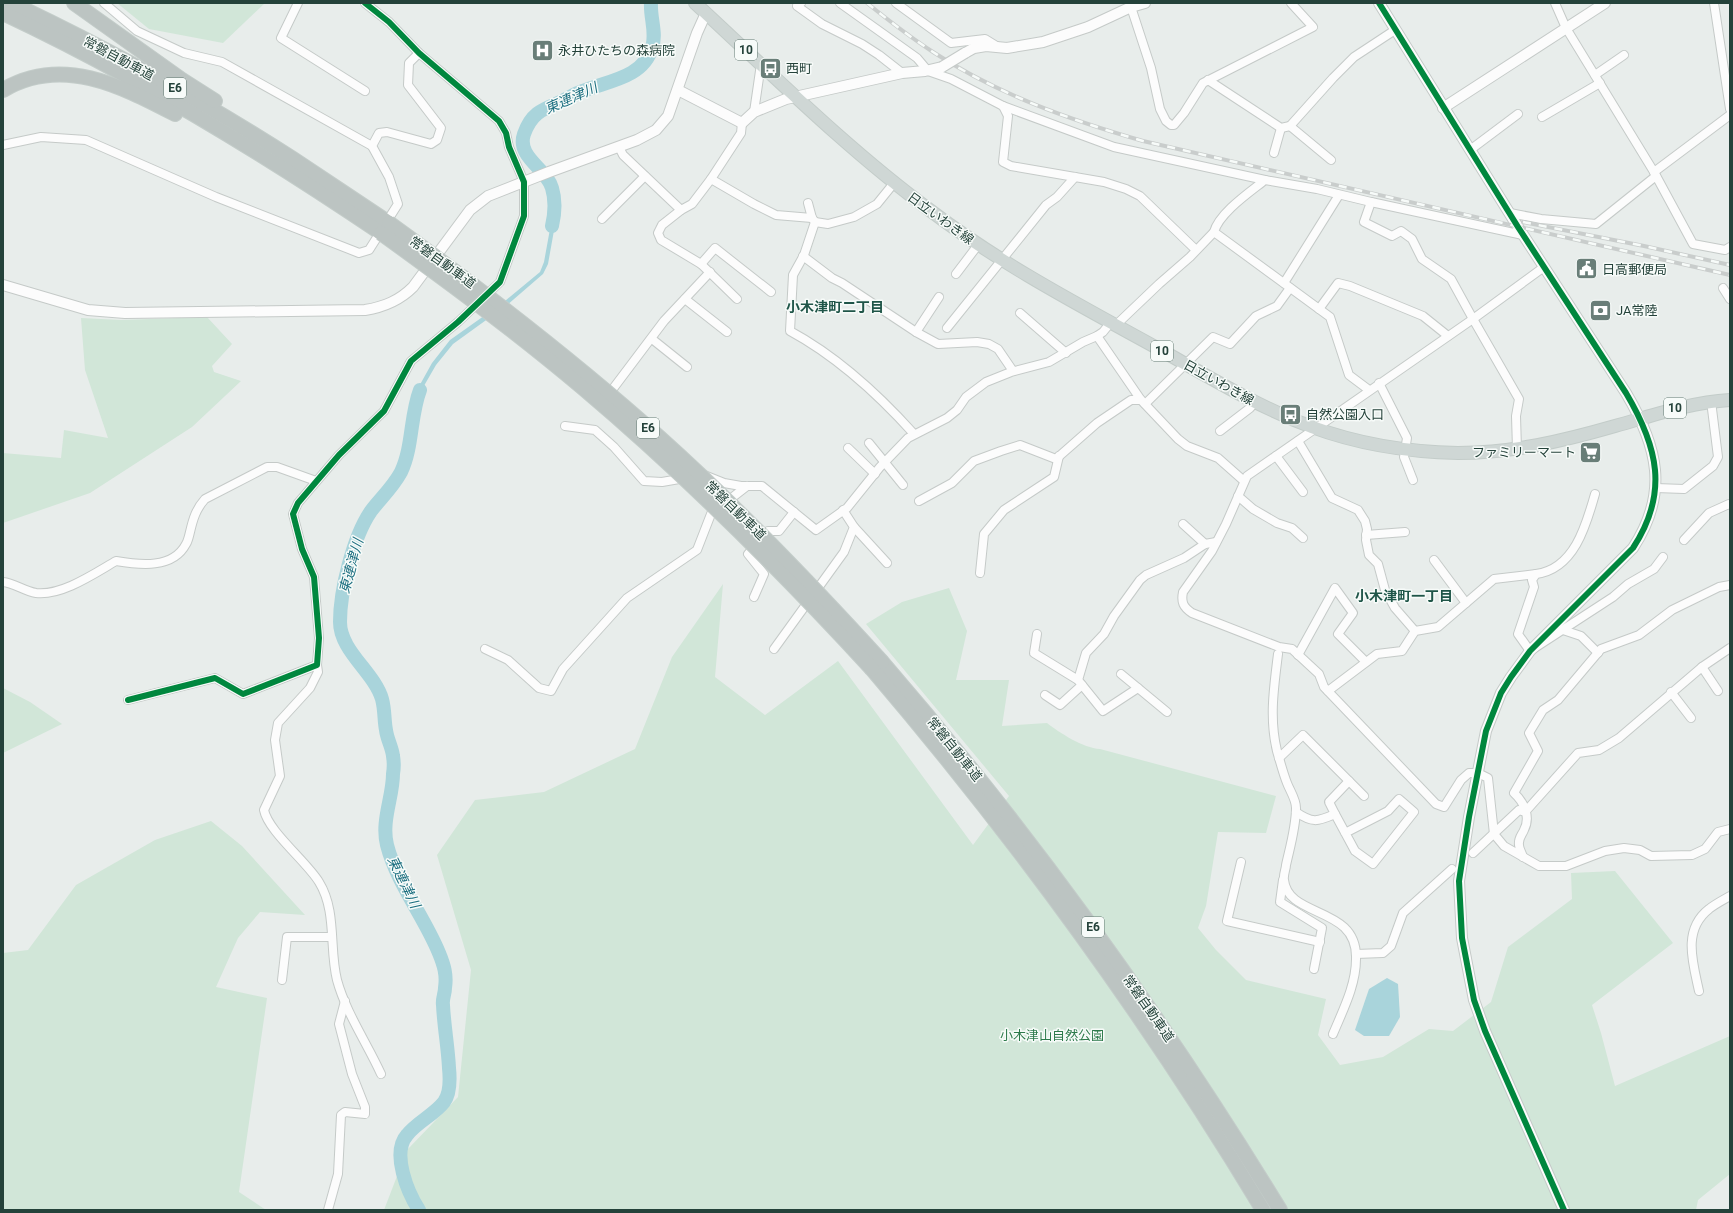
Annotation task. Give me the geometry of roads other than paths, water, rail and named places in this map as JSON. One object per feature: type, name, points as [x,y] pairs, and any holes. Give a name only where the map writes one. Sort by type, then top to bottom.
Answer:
[{"type":"highway","name":"常磐自動車道","points":[[11,3],[97,46],[199,102],[292,158],[332,185],[384,228]]},
{"type":"highway","points":[[74,3],[182,80],[296,154],[332,185]]},
{"type":"highway","name":"常磐自動車道","points":[[3,13],[40,30],[170,100],[254,150],[384,228],[522,322],[590,377],[660,438],[747,520],[821,595],[877,666],[1082,936],[1170,1063],[1233,1159],[1263,1210]]},
{"type":"highway","points":[[3,90],[28,79],[51,75],[78,75],[99,79],[124,88],[285,169]]},
{"type":"highway","name":"常磐自動車道","points":[[877,666],[930,717],[982,782],[1094,929],[1180,1052],[1280,1210]]},
{"type":"main road","name":"日立いわき線","points":[[695,3],[856,151],[894,183],[978,245],[1002,261],[1113,324],[1255,402],[1316,429],[1356,440],[1405,449],[1456,452],[1517,449],[1562,441],[1680,406],[1730,400]]},
{"type":"street","points":[[3,145],[42,137],[86,140],[216,196],[359,254],[369,250],[398,204],[389,177],[372,146],[222,62],[184,53],[136,31],[104,3]]},
{"type":"street","points":[[298,3],[282,38],[365,91]]},
{"type":"street","points":[[365,3],[389,22],[419,53],[499,121],[506,133],[509,147],[528,181],[524,216],[500,282],[458,322],[411,361],[384,411],[339,455],[316,481],[298,503],[293,514],[302,549],[314,577],[319,638],[317,665],[318,672],[310,688],[278,723],[275,740],[280,776],[264,810],[266,817],[274,829],[308,867],[325,892],[330,905],[335,968],[345,1001],[381,1074]]},
{"type":"street","points":[[801,3],[796,6],[822,24],[862,44],[879,55],[902,74]]},
{"type":"street","points":[[840,3],[917,58],[928,71],[951,79],[1002,106],[1114,147],[1523,235]]},
{"type":"street","points":[[896,3],[951,43],[986,39],[1000,48]]},
{"type":"street","points":[[737,299],[701,264],[661,240],[658,233],[662,225],[681,210],[692,204],[711,179],[741,133],[742,123],[754,112],[776,102],[796,96],[942,67],[974,48],[986,46],[1007,48],[1043,42],[1088,27],[1131,7],[1145,3]]},
{"type":"street","points":[[1131,7],[1151,68],[1160,110],[1166,120],[1171,125],[1174,125],[1184,113],[1203,83],[1313,27],[1291,3]]},
{"type":"street","points":[[1379,3],[1443,108],[1523,235],[1599,350],[1640,418],[1652,450],[1656,470],[1656,488],[1652,512],[1634,548],[1530,651],[1511,677],[1493,711],[1486,731],[1462,853],[1459,881],[1462,938],[1466,965],[1474,1000],[1485,1031],[1564,1210]]},
{"type":"street","points":[[1555,3],[1566,28],[1655,174],[1693,244],[1725,250],[1730,247]]},
{"type":"street","points":[[1443,108],[1605,3]]},
{"type":"street","points":[[1714,3],[1730,110]]},
{"type":"street","points":[[3,285],[88,310],[125,313],[365,310],[376,308],[395,301],[413,287],[470,210],[478,202],[498,191],[619,147],[656,130],[668,116],[697,33],[706,13]]},
{"type":"street","points":[[1274,153],[1286,127],[1333,78],[1354,57],[1395,30]]},
{"type":"street","points":[[372,146],[379,133],[387,132],[431,144],[437,140],[441,128],[408,85],[410,63],[419,53]]},
{"type":"street","points":[[1595,75],[1624,55]]},
{"type":"street","points":[[754,112],[761,64]]},
{"type":"street","points":[[1208,80],[1286,127],[1331,160]]},
{"type":"street","points":[[1542,117],[1600,84]]},
{"type":"street","points":[[678,90],[742,123]]},
{"type":"street","points":[[1002,106],[1008,116],[1003,162],[1011,166],[1104,182],[1126,189],[1140,196],[1196,250]]},
{"type":"street","points":[[1470,150],[1518,114]]},
{"type":"street","points":[[1510,213],[1541,219],[1596,224],[1655,174],[1730,115]]},
{"type":"street","points":[[619,147],[623,155],[681,210]]},
{"type":"street","points":[[602,219],[645,176]]},
{"type":"street","points":[[947,328],[1046,205],[1057,197],[1075,177]]},
{"type":"street","points":[[711,179],[776,215],[814,220],[828,224],[854,217],[877,204],[894,183]]},
{"type":"street","points":[[565,426],[595,430],[614,447],[644,481],[662,482],[706,475],[724,483],[746,486],[762,486],[816,530],[843,510],[908,438],[947,418],[958,410],[966,397],[986,382],[1013,371],[1049,362],[1103,332],[1196,250],[1214,232],[1216,225],[1230,209],[1266,180]]},
{"type":"street","points":[[1143,402],[1187,364],[1213,337],[1230,344],[1256,316],[1277,306],[1287,285],[1340,195]]},
{"type":"street","points":[[1371,202],[1364,222],[1392,236],[1401,232],[1412,239],[1422,259],[1452,279],[1472,319],[1519,399],[1516,416],[1517,449]]},
{"type":"street","points":[[808,203],[814,220],[803,256],[793,275],[790,331],[815,345],[847,369],[891,409],[914,434]]},
{"type":"street","points":[[1214,232],[1330,318],[1349,375],[1369,390]]},
{"type":"street","points":[[956,274],[978,245]]},
{"type":"street","points":[[701,264],[715,248],[771,292]]},
{"type":"street","points":[[803,256],[832,278],[842,283],[916,332],[938,344],[977,342],[989,344],[998,349],[1013,371]]},
{"type":"street","points":[[1544,267],[1316,429],[1251,472],[1244,481],[1216,542],[1183,592],[1182,600],[1184,608],[1199,616],[1279,647],[1292,649],[1319,674],[1324,687],[1436,804],[1444,807],[1461,780],[1469,773],[1478,773],[1488,778],[1494,834],[1504,846],[1539,866],[1566,866],[1605,851],[1624,848],[1640,850],[1651,856],[1692,855],[1705,849],[1718,832],[1730,829]]},
{"type":"street","points":[[612,390],[652,339],[664,321],[710,272]]},
{"type":"street","points":[[1318,309],[1338,283],[1350,286],[1423,316],[1448,336]]},
{"type":"street","points":[[1724,288],[1730,299]]},
{"type":"street","points":[[916,332],[939,297]]},
{"type":"street","points":[[685,299],[727,332]]},
{"type":"street","points":[[1020,313],[1066,353]]},
{"type":"street","points":[[1097,336],[1143,402],[1178,439],[1187,446],[1218,458],[1244,481]]},
{"type":"street","points":[[652,339],[687,367]]},
{"type":"street","points":[[1379,383],[1407,438],[1404,457],[1413,480]]},
{"type":"street","points":[[919,501],[952,483],[974,461],[1020,445],[1056,459],[1097,423],[1131,400],[1143,402]]},
{"type":"street","points":[[1656,488],[1684,489],[1713,466],[1718,457],[1712,401]]},
{"type":"street","points":[[1220,431],[1250,408],[1255,402]]},
{"type":"street","points":[[1298,441],[1332,498],[1358,510],[1365,521],[1369,556],[1378,564],[1385,590],[1395,608],[1414,631]]},
{"type":"street","points":[[869,442],[903,485]]},
{"type":"street","points":[[848,448],[875,474]]},
{"type":"street","points":[[980,573],[984,534],[1004,510],[1054,477],[1059,456]]},
{"type":"street","points":[[1276,456],[1303,492]]},
{"type":"street","points":[[3,582],[10,583],[35,593],[47,592],[80,581],[116,561],[132,564],[160,564],[175,558],[187,544],[193,517],[197,508],[205,499],[267,467],[277,467],[316,481]]},
{"type":"street","points":[[485,649],[508,660],[539,688],[551,691],[563,670],[627,598],[697,550],[711,514],[746,486]]},
{"type":"street","points":[[1328,691],[1377,654],[1402,651],[1414,631],[1438,627],[1494,579],[1536,574],[1546,572],[1557,567],[1568,556],[1584,529],[1595,494]]},
{"type":"street","points":[[1238,496],[1253,509],[1277,524],[1292,528],[1302,538]]},
{"type":"street","points":[[1684,540],[1710,513],[1729,504],[1730,505]]},
{"type":"street","points":[[843,510],[854,527],[887,563]]},
{"type":"street","points":[[754,596],[764,574],[748,554],[768,531],[780,531],[794,512]]},
{"type":"street","points":[[1183,524],[1205,544]]},
{"type":"street","points":[[774,649],[844,552],[854,527]]},
{"type":"street","points":[[1366,535],[1405,532]]},
{"type":"street","points":[[1045,695],[1060,705],[1080,682],[1086,652],[1104,634],[1114,616],[1140,580],[1146,575],[1184,558],[1205,544],[1216,542]]},
{"type":"street","points":[[1530,651],[1613,597],[1628,584],[1654,569],[1663,558]]},
{"type":"street","points":[[1434,560],[1466,604]]},
{"type":"street","points":[[1530,651],[1518,634],[1534,587],[1532,580],[1536,574]]},
{"type":"street","points":[[1523,857],[1519,845],[1520,837],[1527,824],[1526,811],[1520,798],[1514,792],[1538,751],[1529,733],[1543,710],[1558,700],[1598,653],[1606,647],[1639,635],[1672,610],[1719,586],[1730,585]]},
{"type":"street","points":[[1298,655],[1335,588],[1353,613],[1338,634],[1366,662]]},
{"type":"street","points":[[1563,630],[1581,636],[1598,653]]},
{"type":"street","points":[[1037,634],[1034,653],[1080,682],[1103,712],[1138,688]]},
{"type":"street","points":[[1526,811],[1578,753],[1600,750],[1619,738],[1671,692],[1702,667],[1730,648]]},
{"type":"street","points":[[1278,654],[1273,689],[1272,714],[1274,736],[1279,758],[1294,797],[1296,812],[1280,902],[1322,928],[1314,969]]},
{"type":"street","points":[[128,700],[215,678],[242,694],[317,665]]},
{"type":"street","points":[[1702,667],[1718,691]]},
{"type":"street","points":[[1120,674],[1167,712]]},
{"type":"street","points":[[1671,692],[1691,718]]},
{"type":"street","points":[[1279,758],[1303,735],[1364,796]]},
{"type":"street","points":[[1345,833],[1388,811],[1400,799],[1414,812],[1372,864],[1355,851],[1345,833],[1329,802],[1349,781]]},
{"type":"street","points":[[1473,853],[1519,810],[1526,811]]},
{"type":"street","points":[[1296,812],[1308,820],[1322,820],[1335,814]]},
{"type":"street","points":[[1240,862],[1227,921],[1320,942]]},
{"type":"street","points":[[1356,954],[1383,953],[1391,946],[1403,913],[1452,869]]},
{"type":"street","points":[[1284,880],[1288,890],[1299,904],[1331,917],[1347,930],[1352,937],[1356,954],[1351,990],[1333,1034]]},
{"type":"street","points":[[1699,991],[1691,951],[1692,934],[1701,917],[1709,909],[1730,896]]},
{"type":"street","points":[[282,980],[287,937],[332,937]]},
{"type":"street","points":[[328,1210],[338,1174],[341,1115],[345,1112],[364,1114],[365,1107],[352,1074],[339,1024],[345,1001]]},
{"type":"water","points":[[554,207],[558,208],[548,264],[543,274],[507,305],[453,344],[436,365],[421,391],[416,407],[412,407],[417,390],[432,363],[450,340],[505,301],[540,272],[544,262]]},
{"type":"water","points":[[1387,978],[1398,984],[1400,1017],[1389,1036],[1364,1036],[1355,1030],[1369,989]]},
{"type":"waterway","name":"東連津川","points":[[552,226],[555,207],[552,188],[549,181],[524,149],[524,134],[527,127],[533,117],[546,108],[580,92],[623,77],[641,66],[652,48],[654,37],[651,3]]},
{"type":"waterway","name":"東連津川","points":[[419,1210],[406,1184],[401,1162],[401,1152],[402,1143],[411,1130],[440,1107],[447,1095],[449,1086],[449,1072],[443,1003],[446,983],[445,970],[433,939],[404,887],[391,859],[387,845],[385,827],[394,763],[385,726],[383,703],[378,689],[345,642],[341,633],[340,622],[342,595],[353,549],[364,522],[371,511],[391,488],[401,472],[408,452],[414,410],[420,390]]},
{"type":"railway","points":[[867,3],[924,46],[957,67],[983,81],[1061,115],[1116,133],[1143,141],[1730,275]]},
{"type":"railway","points":[[1523,222],[1730,265]]},
{"type":"place","name":"永井ひたちの森病院","points":[[543,50]]},
{"type":"place","name":"西町","points":[[771,68]]},
{"type":"place","name":"日高郵便局","points":[[1587,269]]},
{"type":"place","name":"JA常陸","points":[[1600,310]]},
{"type":"place","name":"自然公園入口","points":[[1291,414]]},
{"type":"place","name":"ファミリーマート","points":[[1591,452]]},
{"type":"district","name":"小木津町二丁目","points":[[835,307]]},
{"type":"district","name":"小木津町一丁目","points":[[1404,596]]},
{"type":"park label","name":"小木津山自然公園","points":[[1052,1035]]}]
